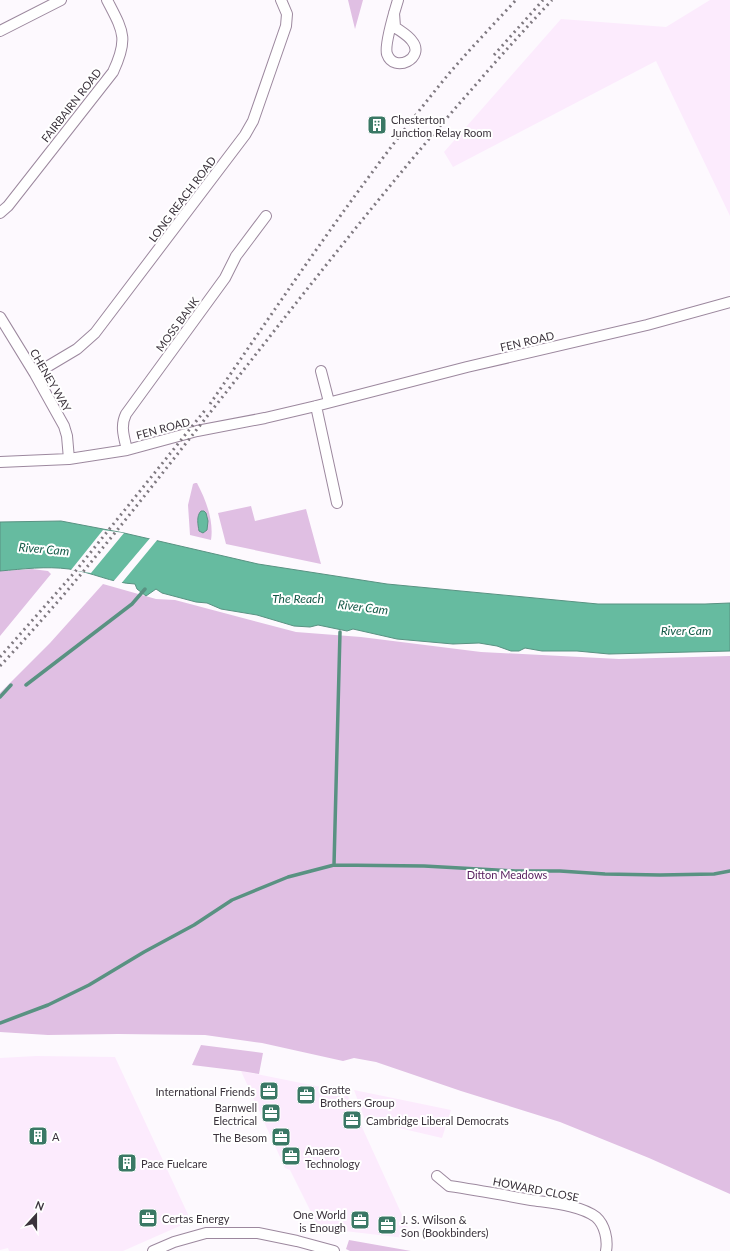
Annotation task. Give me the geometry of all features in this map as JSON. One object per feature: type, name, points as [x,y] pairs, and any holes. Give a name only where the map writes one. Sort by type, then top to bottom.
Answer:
[{"type":"street","points":[[0,31],[61,0]]},
{"type":"street","name":"FAIRBAIRN ROAD","points":[[0,213],[8,206],[113,72],[120,57],[124,41],[122,28],[107,0]]},
{"type":"street","name":"LONG REACH ROAD","points":[[34,374],[77,349],[95,333],[245,135],[253,121],[286,26],[287,14],[281,0]]},
{"type":"street","points":[[394,14],[395,27],[413,41],[415,48],[414,56],[408,62],[400,64],[392,61],[387,54],[387,46],[394,14],[398,0]]},
{"type":"street","points":[[387,46],[394,37],[398,35],[406,36]]},
{"type":"street","name":"MOSS BANK","points":[[127,450],[122,427],[126,414],[225,278],[236,256],[266,216]]},
{"type":"street","name":"FEN ROAD","points":[[0,462],[70,459],[127,450],[197,431],[265,418],[316,406],[467,367],[647,325],[730,302]]},
{"type":"street","name":"CHENEY WAY","points":[[0,317],[64,426],[70,459]]},
{"type":"street","points":[[321,371],[329,402]]},
{"type":"street","points":[[316,406],[337,503]]},
{"type":"street","name":"HOWARD CLOSE","points":[[437,1176],[450,1186],[584,1210],[597,1218],[604,1228],[607,1244],[606,1251]]},
{"type":"street","points":[[153,1251],[174,1242],[206,1233],[258,1233],[297,1241],[334,1251]]},
{"type":"shaded area","points":[[710,0],[730,0],[730,216],[656,61],[453,167],[444,152],[561,19],[666,27]]},
{"type":"shaded area","points":[[36,1056],[115,1057],[191,1221],[123,1251],[9,1251],[8,1248],[0,1250],[0,1058]]},
{"type":"shaded area","points":[[241,1071],[346,1092],[413,1239],[319,1228],[290,1170],[285,1168]]},
{"type":"shaded area","points":[[354,1090],[451,1110],[442,1138],[365,1120]]},
{"type":"green space","points":[[348,0],[363,0],[355,29]]},
{"type":"green space","points":[[197,483],[206,503],[211,525],[211,540],[190,535],[188,505],[193,484]]},
{"type":"green space","points":[[251,506],[255,521],[306,509],[321,564],[226,544],[218,513]]},
{"type":"green space","points":[[32,569],[48,571],[51,574],[0,636],[0,571]]},
{"type":"green space","name":"Ditton Meadows","points":[[103,584],[156,599],[175,600],[296,632],[361,637],[481,652],[619,659],[730,656],[730,1194],[649,1158],[560,1122],[461,1091],[376,1062],[354,1058],[343,1061],[262,1043],[205,1035],[48,1035],[0,1032],[0,693],[50,643]]},
{"type":"green space","points":[[201,1045],[263,1053],[259,1074],[192,1065]]},
{"type":"green space","points":[[349,1240],[411,1251],[350,1251],[346,1249]]},
{"type":"water","points":[[201,511],[206,513],[208,521],[207,530],[203,533],[199,531],[198,523],[198,515]]},
{"type":"water","name":"The Reach","points":[[61,521],[124,533],[258,564],[387,584],[598,604],[730,603],[730,651],[609,654],[577,651],[542,651],[525,648],[519,651],[511,651],[497,646],[479,643],[453,644],[397,639],[353,629],[347,631],[318,625],[310,627],[294,626],[257,615],[221,609],[207,603],[196,602],[162,593],[156,589],[146,596],[137,589],[135,584],[118,582],[86,572],[69,569],[43,568],[0,571],[0,522]]},
{"type":"pier","points":[[103,530],[124,533],[91,573],[71,570]]},
{"type":"pier","points":[[151,537],[158,539],[120,585],[112,583]]},
{"type":"waterway","points":[[26,685],[132,604],[145,589]]},
{"type":"waterway","points":[[334,865],[340,632]]},
{"type":"waterway","points":[[0,697],[11,685]]},
{"type":"waterway","points":[[0,1023],[48,1005],[89,985],[144,952],[194,925],[232,900],[288,877],[334,865],[424,866],[515,871],[560,871],[660,875],[714,874],[730,871]]},
{"type":"railway","points":[[210,404],[325,238],[384,156],[447,76],[516,0]]},
{"type":"railway","points":[[494,55],[543,0]]},
{"type":"railway","points":[[0,666],[59,600],[115,533],[413,158],[497,60],[552,0]]},
{"type":"railway","points":[[0,657],[74,573],[206,409]]},
{"type":"place","name":"Chesterton Junction Relay Room","points":[[377,125]]},
{"type":"place","name":"International Friends","points":[[269,1091]]},
{"type":"place","name":"Gratte Brothers Group","points":[[306,1095]]},
{"type":"place","name":"Barnwell Electrical","points":[[271,1113]]},
{"type":"place","name":"Cambridge Liberal Democrats","points":[[352,1120]]},
{"type":"place","name":"A","points":[[38,1136]]},
{"type":"place","name":"The Besom","points":[[281,1137]]},
{"type":"place","name":"Anaero Technology","points":[[291,1156]]},
{"type":"place","name":"Pace Fuelcare","points":[[127,1163]]},
{"type":"place","name":"Certas Energy","points":[[148,1218]]},
{"type":"place","name":"One World is Enough","points":[[360,1220]]},
{"type":"place","name":"J. S. Wilson & Son (Bookbinders)","points":[[387,1225]]},
{"type":"water label","name":"River Cam","points":[[44,549]]},
{"type":"water label","name":"River Cam","points":[[363,607]]},
{"type":"water label","name":"River Cam","points":[[686,630]]}]
